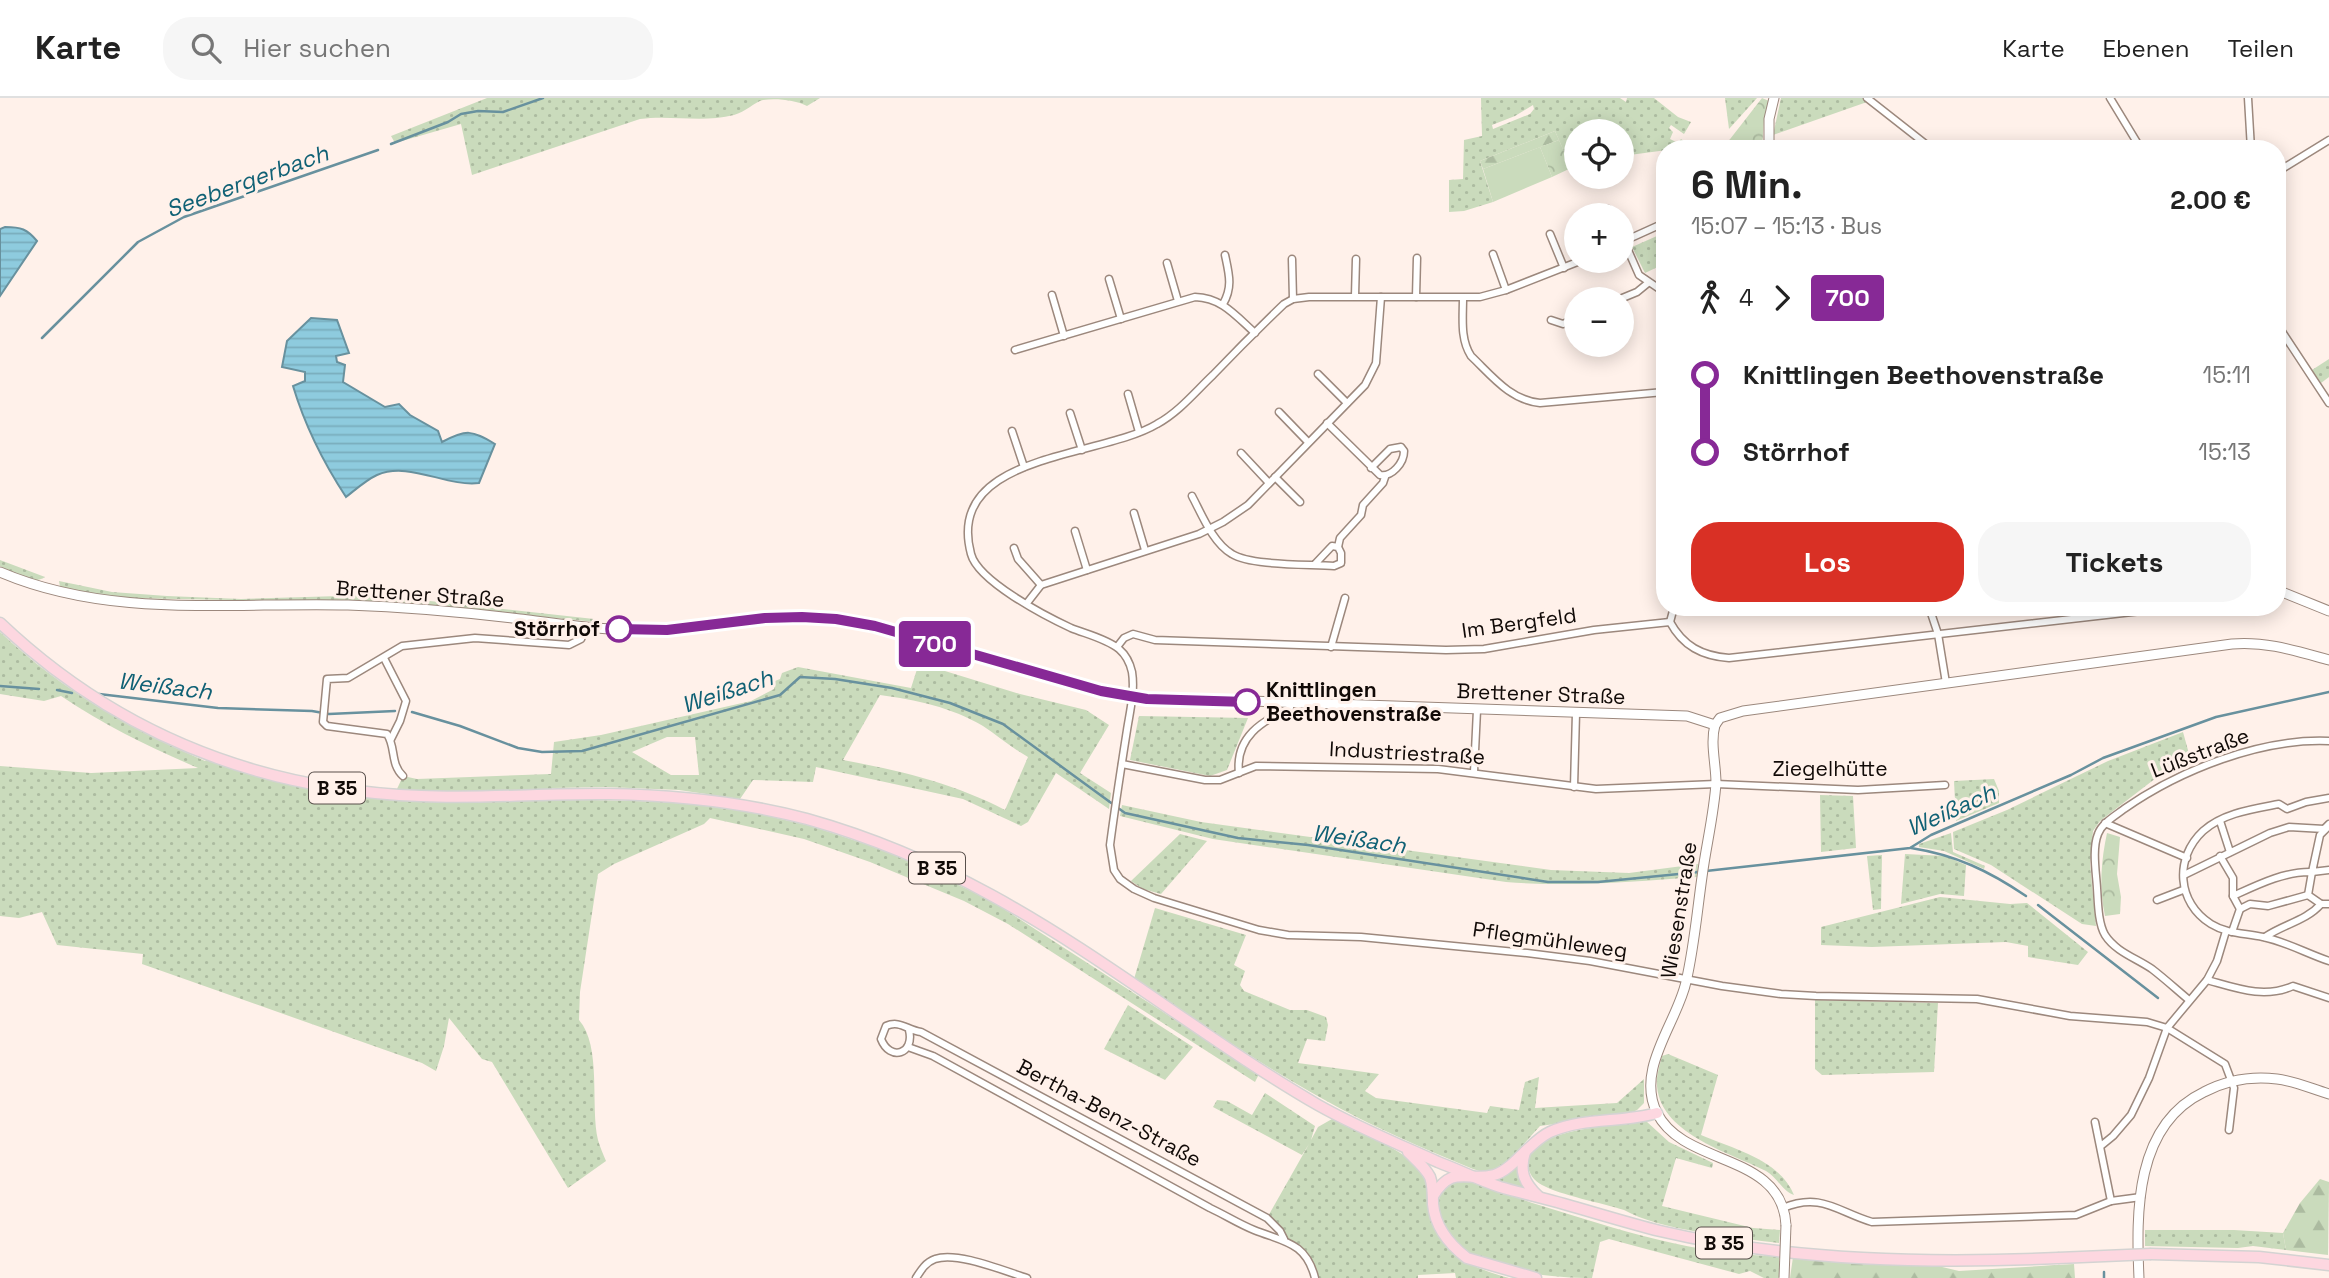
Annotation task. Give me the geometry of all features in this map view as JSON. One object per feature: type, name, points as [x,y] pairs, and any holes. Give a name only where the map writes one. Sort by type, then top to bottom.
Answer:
[{"type":"main road","name":"B 35","points":[[0,623],[42,662],[120,715],[160,736],[231,764],[298,782],[364,792],[421,796],[677,796],[754,807],[805,819],[869,839],[921,860],[993,896],[1318,1105],[1356,1125],[1500,1186],[1662,1231],[1742,1246],[1920,1260],[1962,1262],[2214,1254],[2329,1265]]},
{"type":"main road","points":[[1433,1196],[1451,1177],[1495,1175],[1551,1132],[1657,1113]]},
{"type":"main road","points":[[1401,1146],[1424,1167],[1430,1177],[1433,1206],[1440,1229],[1458,1251],[1467,1258],[1489,1266],[1536,1278]]},
{"type":"main road","points":[[1526,1150],[1522,1171],[1527,1184],[1538,1196]]},
{"type":"street","points":[[1769,140],[1769,119],[1774,98]]},
{"type":"street","points":[[1867,98],[1921,140]]},
{"type":"street","points":[[2110,98],[2136,140]]},
{"type":"street","points":[[2249,98],[2251,140]]},
{"type":"street","points":[[2286,166],[2329,140]]},
{"type":"street","points":[[1634,236],[1656,227]]},
{"type":"street","points":[[1117,647],[1060,623],[999,588],[980,570],[974,562],[968,532],[970,513],[976,499],[989,486],[1024,467],[1157,425],[1178,410],[1284,304],[1293,299],[1355,296],[1480,297],[1564,268],[1550,234]]},
{"type":"street","points":[[1493,254],[1506,290]]},
{"type":"street","points":[[1223,304],[1230,289],[1225,255]]},
{"type":"street","points":[[1416,298],[1417,258]]},
{"type":"street","points":[[1292,259],[1293,299]]},
{"type":"street","points":[[1355,296],[1356,259]]},
{"type":"street","points":[[1167,263],[1178,301]]},
{"type":"street","points":[[1634,267],[1648,283],[1656,288]]},
{"type":"street","points":[[1109,279],[1121,319]]},
{"type":"street","points":[[1634,293],[1648,283]]},
{"type":"street","points":[[1052,295],[1064,336]]},
{"type":"street","points":[[1015,350],[1195,297],[1223,304],[1255,333]]},
{"type":"street","points":[[1027,603],[1041,585],[1210,530],[1248,505],[1365,385],[1376,363],[1381,297]]},
{"type":"street","points":[[1463,298],[1462,332],[1466,348],[1471,356],[1516,397],[1528,402],[1540,402],[1656,393]]},
{"type":"street","points":[[1551,320],[1564,324]]},
{"type":"street","points":[[2286,338],[2329,403]]},
{"type":"street","points":[[1318,374],[1347,402]]},
{"type":"street","points":[[1128,394],[1139,432]]},
{"type":"street","points":[[1279,412],[1308,442]]},
{"type":"street","points":[[1070,413],[1082,450]]},
{"type":"street","points":[[1327,423],[1371,468],[1385,477]]},
{"type":"street","points":[[1012,431],[1024,467]]},
{"type":"street","points":[[1192,496],[1210,530],[1233,555],[1261,561],[1334,566],[1341,563],[1338,547],[1340,538],[1361,516],[1363,505],[1384,484],[1385,477],[1402,462],[1404,451],[1401,447],[1390,449],[1371,468]]},
{"type":"street","points":[[1241,453],[1269,484]]},
{"type":"street","points":[[1275,477],[1300,502]]},
{"type":"street","points":[[1134,513],[1145,550]]},
{"type":"street","points":[[1075,531],[1087,570]]},
{"type":"street","points":[[1315,564],[1327,549],[1338,547]]},
{"type":"street","points":[[1014,548],[1018,559],[1041,585]]},
{"type":"street","name":"Brettener Straße","points":[[0,572],[49,590],[121,603],[384,606],[586,627],[667,630],[765,618],[836,619],[875,626],[1065,682],[1132,697],[1686,716],[1715,725]]},
{"type":"street","points":[[2286,593],[2329,611]]},
{"type":"street","points":[[1331,647],[1345,598]]},
{"type":"street","points":[[1672,616],[1670,622],[1683,642],[1707,654],[1729,658],[2097,616]]},
{"type":"street","points":[[1932,616],[1938,634],[1946,683]]},
{"type":"street","name":"Im Bergfeld","points":[[1117,647],[1124,638],[1133,634],[1155,639],[1331,647],[1484,649],[1594,630],[1670,622]]},
{"type":"street","points":[[403,776],[397,771],[391,739],[387,734],[327,726],[323,722],[327,679],[348,678],[402,646],[475,638],[569,645],[581,639],[586,627]]},
{"type":"street","points":[[1715,725],[1720,718],[1743,711],[2254,642],[2329,660]]},
{"type":"street","name":"Pflegmühleweg","points":[[1117,647],[1127,658],[1132,671],[1132,697],[1114,814],[1111,859],[1120,879],[1133,890],[1154,898],[1259,930],[1289,935],[1361,937],[1527,953],[1590,961],[1769,992],[1816,996],[1977,999],[2070,1016],[2147,1022],[2167,1028]]},
{"type":"street","points":[[384,658],[406,701],[391,739]]},
{"type":"street","points":[[1239,773],[1238,763],[1242,747],[1252,731],[1263,721],[1290,708],[1290,703]]},
{"type":"street","points":[[1474,772],[1477,710]]},
{"type":"street","points":[[1574,787],[1576,713]]},
{"type":"street","name":"Wiesenstraße","points":[[1657,1113],[1651,1089],[1655,1060],[1687,979],[1716,784],[1713,738],[1715,725]]},
{"type":"street","name":"Lüßstraße","points":[[2105,823],[2156,788],[2225,759],[2285,743],[2329,741]]},
{"type":"street","name":"Industriestraße","points":[[1122,765],[1205,780],[1220,780],[1256,766],[1438,769],[1596,789],[1716,784]]},
{"type":"street","name":"Ziegelhütte","points":[[1716,784],[1857,790],[1945,785]]},
{"type":"street","points":[[2287,810],[2306,802],[2329,798]]},
{"type":"street","points":[[2287,810],[2279,804],[2236,814],[2203,831],[2187,858],[2183,890],[2203,919],[2229,931],[2265,937],[2329,961]]},
{"type":"street","points":[[2287,810],[2289,827]]},
{"type":"street","points":[[2220,821],[2230,852]]},
{"type":"street","points":[[2187,858],[2105,823],[2098,834],[2098,898],[2105,935],[2118,949],[2151,968],[2189,1000]]},
{"type":"street","points":[[2184,875],[2270,833],[2289,827],[2327,827]]},
{"type":"street","points":[[2308,895],[2320,835],[2327,827]]},
{"type":"street","points":[[2220,856],[2233,878],[2233,896],[2240,909]]},
{"type":"street","points":[[2233,896],[2259,884],[2302,871],[2329,870]]},
{"type":"street","points":[[2157,900],[2183,890]]},
{"type":"street","points":[[2308,895],[2320,904],[2329,904]]},
{"type":"street","points":[[2102,1145],[2131,1115],[2167,1028],[2207,980],[2240,909],[2250,904],[2268,906],[2308,895]]},
{"type":"street","points":[[2265,937],[2281,926],[2311,915],[2320,904]]},
{"type":"street","points":[[2207,980],[2260,993],[2282,991],[2293,986],[2329,998]]},
{"type":"street","name":"Bertha-Benz-Straße","points":[[1284,1239],[1267,1218],[956,1050],[921,1032],[909,1030],[904,1025],[894,1023],[886,1026],[881,1039],[884,1048],[893,1053],[908,1047],[933,1056],[1210,1208],[1251,1228],[1284,1239],[1302,1252],[1311,1263],[1315,1278]]},
{"type":"street","points":[[2167,1028],[2225,1065],[2233,1081],[2229,1130]]},
{"type":"street","points":[[908,1047],[911,1040],[909,1030]]},
{"type":"street","points":[[2139,1278],[2137,1244],[2148,1156],[2165,1124],[2178,1109],[2197,1095],[2233,1081],[2252,1078],[2281,1079],[2329,1094]]},
{"type":"street","points":[[1657,1113],[1664,1124],[1686,1141],[1761,1178],[1779,1197],[1786,1225],[1784,1278]]},
{"type":"street","points":[[2095,1122],[2102,1145],[2111,1201]]},
{"type":"street","points":[[1783,1208],[1798,1201],[1815,1201],[1872,1222],[2076,1215],[2111,1201],[2141,1197]]},
{"type":"street","points":[[916,1278],[924,1266],[936,1259],[954,1257],[1027,1278]]},
{"type":"green space","points":[[487,98],[820,98],[807,106],[786,100],[763,100],[738,114],[722,117],[640,119],[472,175],[461,124],[395,143],[391,136]]},
{"type":"green space","points":[[1481,98],[1620,98],[1626,102],[1627,98],[1654,98],[1678,117],[1691,122],[1684,134],[1671,125],[1669,128],[1673,132],[1670,139],[1672,140],[1656,140],[1656,151],[1634,154],[1634,119],[1564,119],[1564,152],[1555,131],[1480,161],[1493,202],[1464,211],[1449,212],[1449,180],[1463,179],[1464,140],[1482,136]],"holes":[[[1533,105],[1534,109],[1530,114],[1493,129],[1492,125]]]},
{"type":"green space","points":[[1725,98],[1757,98],[1729,129]]},
{"type":"green space","points":[[1762,98],[1769,101],[1763,140],[1729,140]]},
{"type":"green space","points":[[1781,98],[1863,98],[1867,102],[1773,135]]},
{"type":"green space","points":[[1555,131],[1559,140],[1483,169],[1480,161]]},
{"type":"green space","points":[[1559,140],[1564,152],[1564,171],[1552,177],[1540,147]]},
{"type":"green space","points":[[1540,147],[1552,177],[1493,202],[1483,169]]},
{"type":"green space","points":[[1656,236],[1656,268],[1645,273],[1634,246]]},
{"type":"green space","points":[[2329,359],[2329,377],[2321,383],[2312,370]]},
{"type":"green space","points":[[0,560],[45,577],[34,580],[22,578],[0,566]]},
{"type":"green space","points":[[59,581],[112,592],[167,596],[241,599],[375,595],[594,619],[596,622],[399,603],[126,598],[78,593],[60,587]]},
{"type":"green space","points":[[0,632],[48,672],[97,706],[149,735],[205,761],[211,756],[298,782],[397,789],[403,776],[417,779],[551,774],[554,742],[601,735],[751,701],[774,689],[775,681],[780,679],[782,673],[798,667],[911,688],[919,663],[1020,694],[1086,710],[1109,725],[1080,773],[1111,793],[1109,809],[1056,773],[1028,822],[1021,826],[963,799],[816,767],[813,782],[753,780],[740,799],[679,790],[606,787],[552,788],[553,799],[677,802],[739,809],[811,826],[890,852],[990,900],[1259,1074],[1255,1082],[1008,924],[964,901],[870,862],[804,839],[710,818],[704,824],[614,864],[598,874],[580,992],[579,1020],[591,1045],[596,1126],[606,1161],[568,1188],[492,1062],[482,1059],[449,1018],[436,1071],[422,1063],[142,964],[143,954],[57,945],[42,912],[19,918],[0,916],[0,766],[91,773],[198,768],[128,735],[61,696],[44,701],[0,694]],"holes":[[[880,695],[920,702],[958,714],[983,726],[1028,757],[1005,810],[926,779],[843,760]],[[667,737],[695,737],[699,775],[671,775],[632,752]]]},
{"type":"green space","points":[[1139,716],[1248,718],[1227,770],[1210,776],[1130,760]]},
{"type":"green space","points":[[2183,732],[2191,761],[2156,778],[2100,821],[2093,831],[2090,864],[2096,926],[2082,924],[1991,865],[1954,849],[1953,832],[2007,810],[2108,761]]},
{"type":"green space","points":[[1994,779],[1999,791],[1999,803],[1956,821],[1954,781]]},
{"type":"green space","points":[[1820,795],[1853,796],[1856,848],[1821,852]]},
{"type":"green space","points":[[1122,805],[1201,822],[1551,870],[1629,873],[1698,864],[1697,877],[1578,884],[1506,882],[1213,839],[1120,816]]},
{"type":"green space","points":[[1951,833],[1953,852],[1985,866],[1984,869],[1944,851],[1919,847],[1919,844]]},
{"type":"green space","points":[[2107,833],[2120,837],[2117,874],[2121,897],[2120,914],[2105,916],[2102,874]]},
{"type":"green space","points":[[1180,834],[1207,841],[1161,894],[1143,889],[1131,881]]},
{"type":"green space","points":[[1905,854],[1945,856],[1966,865],[1964,896],[1940,894],[1901,904]]},
{"type":"green space","points":[[1882,855],[1881,909],[1873,910],[1867,856]]},
{"type":"green space","points":[[1940,897],[2010,904],[2027,903],[2088,952],[2078,965],[2028,957],[2028,946],[2006,942],[1872,947],[1821,945],[1821,927]]},
{"type":"green space","points":[[1155,908],[1246,935],[1234,965],[1245,971],[1240,985],[1244,991],[1290,1010],[1307,1010],[1326,1017],[1328,1025],[1325,1041],[1307,1039],[1298,1063],[1379,1074],[1365,1091],[1376,1098],[1487,1113],[1490,1106],[1519,1110],[1525,1082],[1539,1077],[1535,1108],[1617,1103],[1644,1079],[1644,1103],[1629,1114],[1540,1126],[1502,1168],[1483,1172],[1473,1169],[1397,1136],[1323,1099],[1251,1056],[1134,979]]},
{"type":"green space","points":[[1815,1000],[1938,1003],[1934,1072],[1822,1075],[1815,1069]]},
{"type":"green space","points":[[1128,1005],[1193,1047],[1165,1080],[1104,1049]]},
{"type":"green space","points":[[1668,1054],[1718,1075],[1701,1135],[1767,1164],[1787,1183],[1794,1195],[1766,1171],[1696,1138],[1667,1113],[1659,1097],[1657,1078],[1662,1056]]},
{"type":"green space","points":[[1265,1093],[1315,1126],[1311,1140],[1318,1127],[1332,1119],[1380,1141],[1414,1163],[1421,1171],[1428,1188],[1436,1227],[1444,1243],[1468,1263],[1509,1278],[1456,1278],[1455,1273],[1418,1275],[1418,1278],[1315,1278],[1311,1263],[1284,1239],[1267,1218],[1309,1144],[1302,1155],[1213,1107],[1217,1100],[1227,1101],[1252,1115]]},
{"type":"green space","points":[[1646,1121],[1669,1142],[1713,1163],[1712,1168],[1676,1158],[1662,1206],[1753,1228],[1780,1230],[1779,1243],[1657,1223],[1624,1210],[1550,1189],[1530,1174],[1528,1164],[1532,1152],[1542,1142],[1577,1130]]},
{"type":"green space","points":[[1518,1162],[1528,1189],[1489,1178]]},
{"type":"green space","points":[[2320,1179],[2329,1182],[2328,1255],[2286,1250],[2283,1233],[2300,1203]]},
{"type":"green space","points":[[1463,1180],[1658,1240],[1718,1251],[1779,1256],[1779,1278],[1764,1278],[1750,1271],[1739,1274],[1609,1239],[1600,1242],[1592,1278],[1548,1276],[1498,1265],[1475,1256],[1456,1243],[1443,1225],[1439,1203],[1441,1193],[1449,1184]]},
{"type":"green space","points":[[2145,1230],[2283,1233],[2286,1250],[2253,1246],[2145,1246]]},
{"type":"green space","points":[[1793,1257],[1938,1266],[1959,1271],[2074,1264],[2075,1278],[1790,1278]]},
{"type":"water","points":[[5,227],[23,230],[37,241],[0,296],[0,229]]},
{"type":"water","points":[[311,318],[337,320],[349,353],[336,356],[337,362],[345,365],[343,382],[385,407],[399,404],[410,415],[438,431],[442,442],[469,433],[495,444],[479,483],[454,481],[415,472],[389,471],[373,477],[346,497],[315,443],[293,386],[305,381],[305,372],[282,367],[287,341]]},
{"type":"waterway","name":"Seebergerbach","points":[[391,144],[448,122],[461,114],[478,111],[503,112],[543,98]]},
{"type":"waterway","name":"Seebergerbach","points":[[42,338],[138,242],[184,217],[378,150]]},
{"type":"waterway","name":"Weißach","points":[[412,712],[460,726],[518,748],[542,752],[582,751],[780,695],[800,677],[835,679],[892,688],[950,703],[1003,724],[1125,813],[1238,838],[1308,845],[1548,882],[1598,882],[1699,872]]},
{"type":"waterway","name":"Weißach","points":[[0,686],[39,689]]},
{"type":"waterway","name":"Weißach","points":[[57,690],[72,693]]},
{"type":"waterway","name":"Weißach","points":[[1706,871],[1910,848],[1931,835],[2071,775],[2103,758],[2216,717],[2329,692]]},
{"type":"waterway","name":"Weißach","points":[[99,694],[218,708],[329,714],[395,711]]},
{"type":"waterway","points":[[1911,848],[1972,865],[2026,896]]},
{"type":"waterway","points":[[2038,905],[2158,998]]},
{"type":"waterway","points":[[2104,1272],[2104,1278]]},
{"type":"bus line","name":"700","points":[[619,629],[667,630],[765,618],[836,619],[875,626],[1101,691],[1147,699],[1247,702]]},
{"type":"place","name":"Störrhof","points":[[619,629]]},
{"type":"place","name":"Knittlingen Beethovenstraße","points":[[1247,702]]}]
